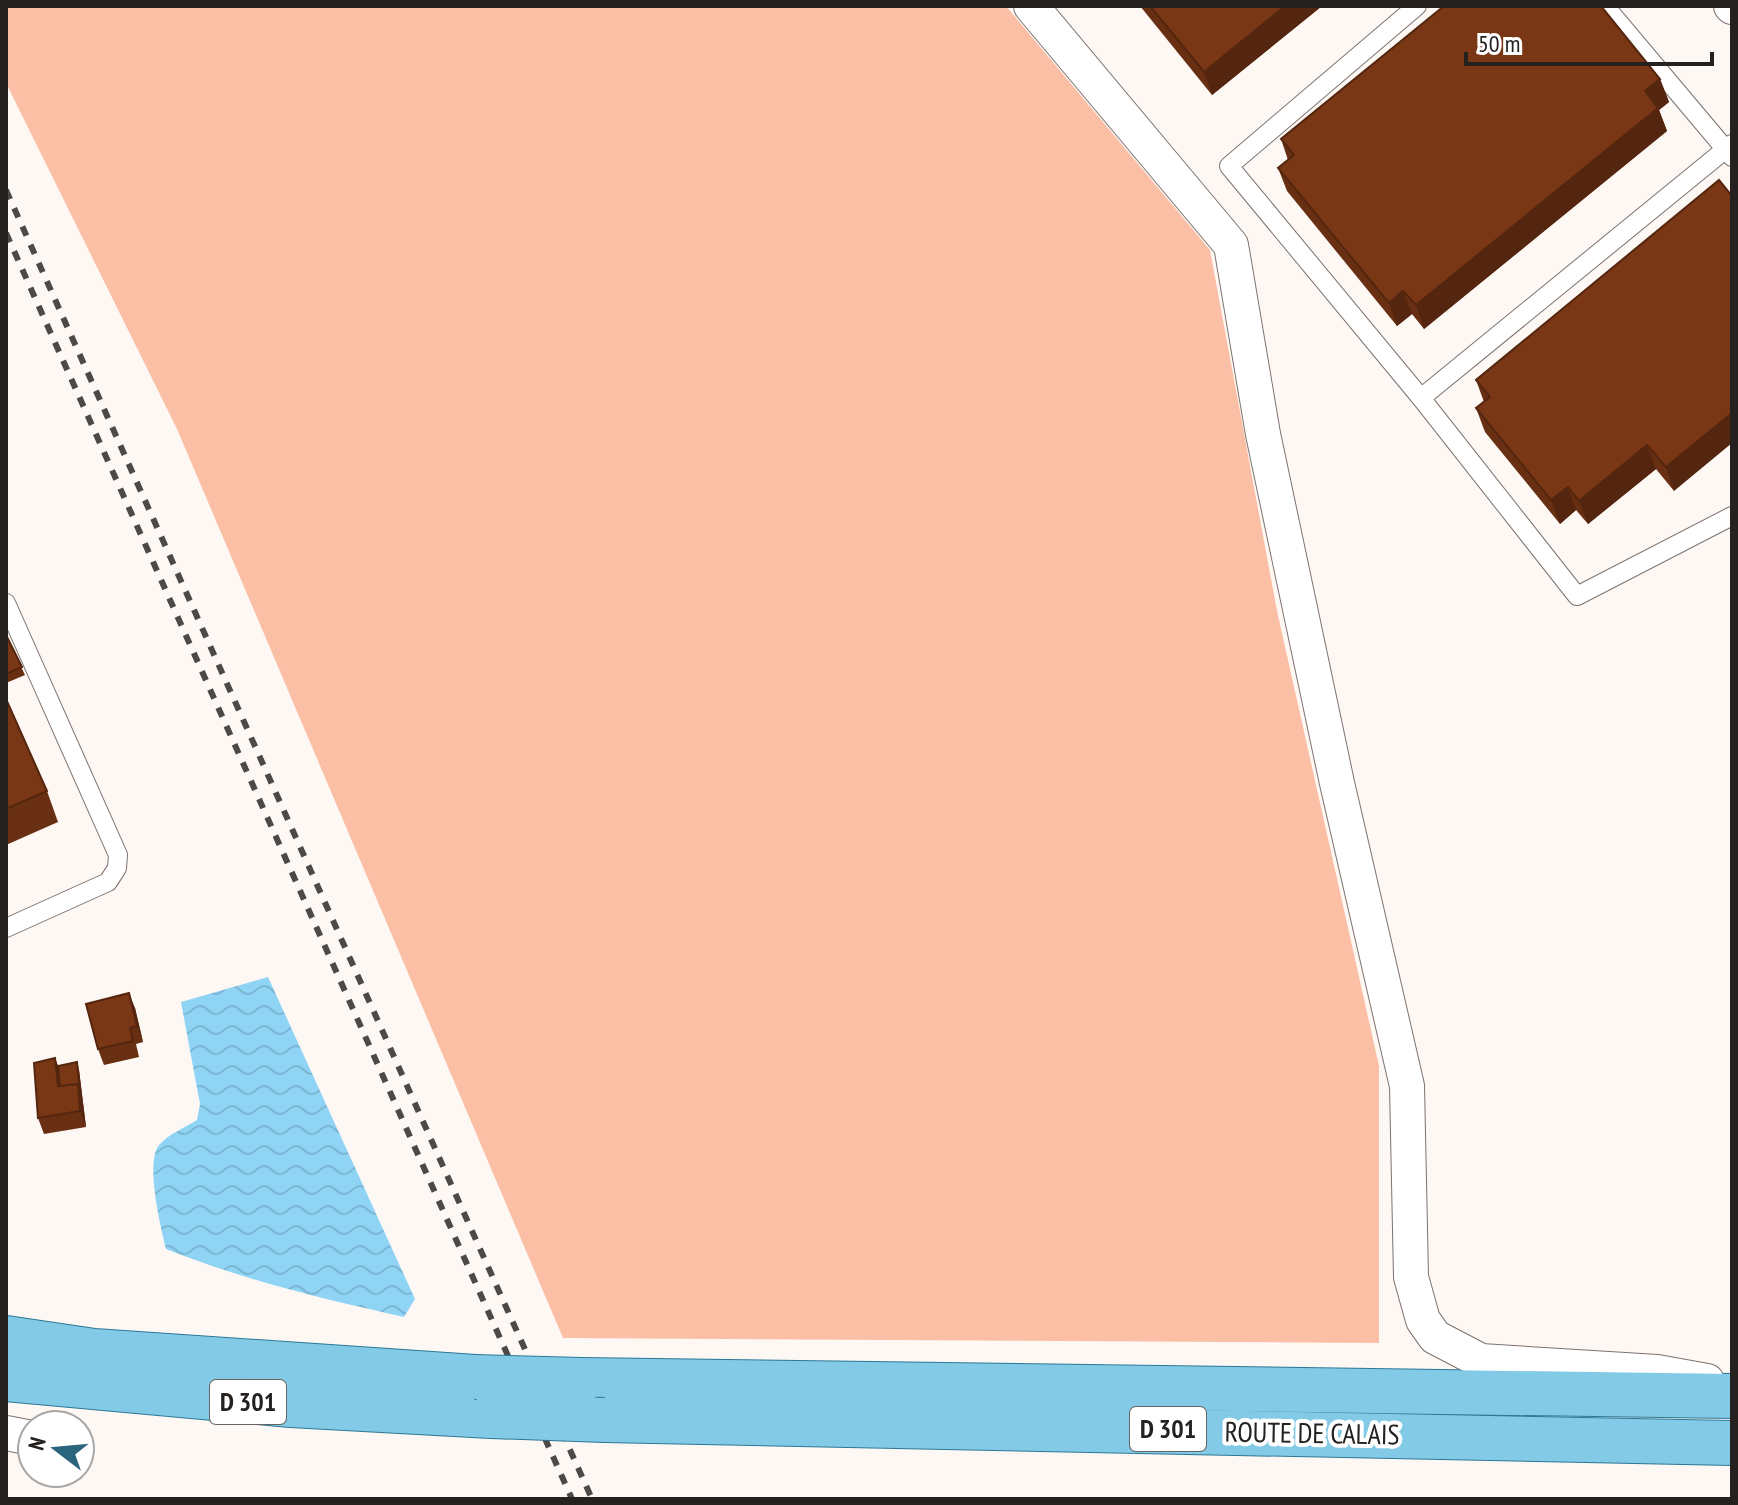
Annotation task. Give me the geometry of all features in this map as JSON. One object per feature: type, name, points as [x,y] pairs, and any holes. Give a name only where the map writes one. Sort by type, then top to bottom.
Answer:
[{"type":"main road","name":"D 301","points":[[6,1338],[483,1397]]},
{"type":"main road","name":"D 301","points":[[6,1379],[291,1405],[483,1397]]},
{"type":"main road","name":"ROUTE DE CALAIS","points":[[483,1397],[582,1380],[1732,1396]]},
{"type":"main road","name":"ROUTE DE CALAIS","points":[[483,1397],[604,1420],[1732,1443]]},
{"type":"street","points":[[1031,6],[1231,245],[1263,434],[1340,798],[1407,1086],[1411,1277],[1423,1320],[1435,1337],[1481,1361],[1657,1372],[1732,1387]]},
{"type":"lane","points":[[1417,6],[1229,166],[1421,398],[1577,596],[1732,516]]},
{"type":"lane","points":[[1421,398],[1730,150],[1605,6]]},
{"type":"lane","points":[[6,603],[118,855],[117,868],[108,882],[6,928]]},
{"type":"shaded area","points":[[6,6],[1006,6],[1210,250],[1277,611],[1379,1066],[1379,1343],[563,1338],[177,429],[6,83]]},
{"type":"water","points":[[268,977],[415,1299],[404,1317],[284,1288],[166,1249],[155,1195],[155,1152],[168,1137],[197,1120],[200,1104],[181,1002]]},
{"type":"building","points":[[1150,6],[1285,6],[1204,72]]},
{"type":"building","points":[[1444,6],[1601,6],[1660,79],[1645,91],[1658,108],[1416,305],[1403,291],[1389,303],[1278,168],[1294,155],[1281,139]]},
{"type":"building","points":[[1719,180],[1732,196],[1732,413],[1666,467],[1647,445],[1579,501],[1568,487],[1551,500],[1476,408],[1490,397],[1476,380]]},
{"type":"building","points":[[6,635],[22,667],[6,674]]},
{"type":"building","points":[[6,699],[47,791],[6,809]]},
{"type":"building","points":[[129,993],[137,1026],[130,1028],[133,1041],[98,1049],[86,1004]]},
{"type":"building","points":[[55,1058],[58,1086],[78,1084],[80,1111],[38,1118],[34,1063]]},
{"type":"building","points":[[77,1062],[80,1092],[78,1084],[60,1086],[58,1066]]},
{"type":"railway","points":[[6,190],[592,1499]]},
{"type":"railway","points":[[6,233],[572,1499]]}]
